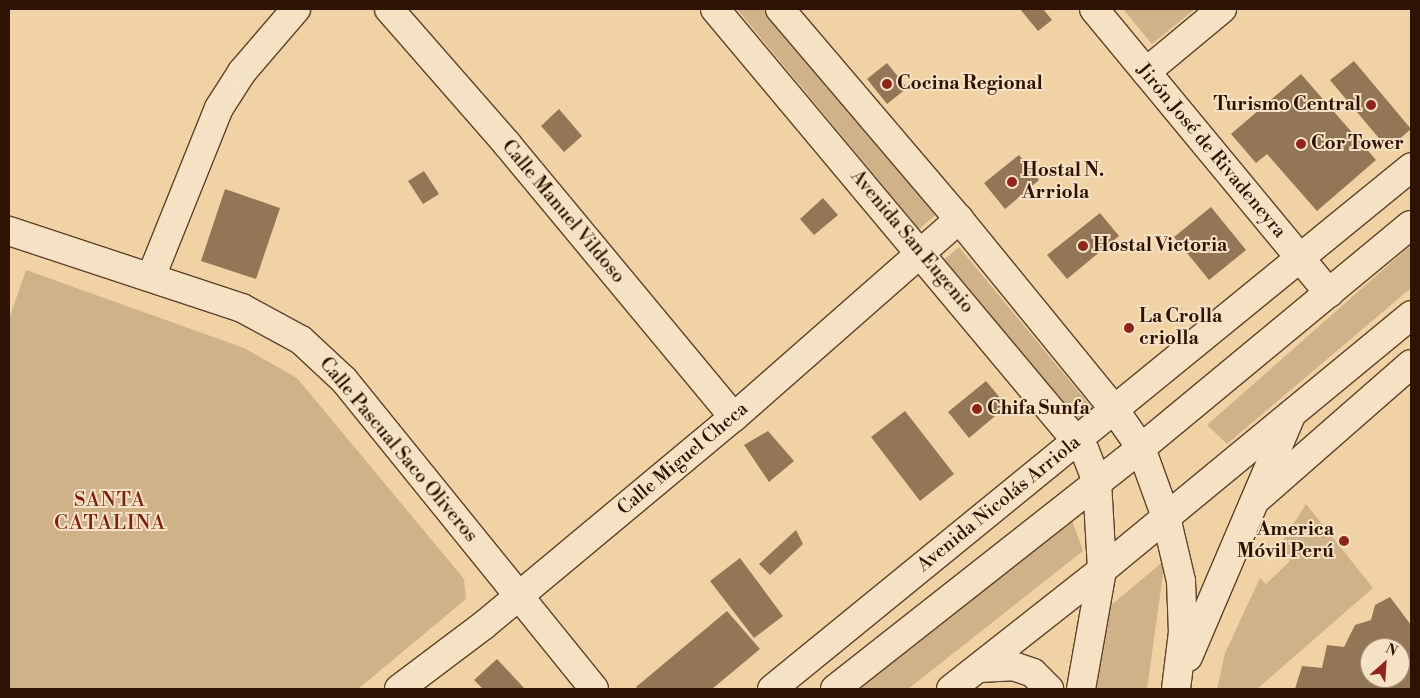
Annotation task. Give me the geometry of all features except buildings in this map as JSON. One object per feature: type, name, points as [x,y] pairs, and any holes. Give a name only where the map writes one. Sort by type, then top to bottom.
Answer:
[{"type":"street","points":[[152,277],[219,108],[247,66],[296,9]]},
{"type":"street","name":"Calle Manuel Vildoso","points":[[389,9],[507,144],[734,417]]},
{"type":"street","name":"Avenida San Eugenio","points":[[715,9],[1078,439],[1098,482]]},
{"type":"street","points":[[780,9],[959,219],[1114,409],[1141,448],[1166,517],[1176,556],[1184,607],[1176,685]]},
{"type":"street","name":"Jirón José de Rivadeneyra","points":[[1094,9],[1329,293]]},
{"type":"street","points":[[1146,72],[1222,9]]},
{"type":"street","name":"Avenida Nicolás Arriola","points":[[772,689],[1411,167]]},
{"type":"street","name":"Calle Miguel Checa","points":[[399,689],[519,596],[734,417],[922,254],[959,219]]},
{"type":"street","points":[[835,689],[1141,448],[1411,225]]},
{"type":"street","name":"Calle Pascual Saco Oliveros","points":[[9,230],[152,277],[263,317],[301,340],[324,358],[594,689]]},
{"type":"street","points":[[951,689],[1102,570],[1401,323],[1411,356]]},
{"type":"street","points":[[1258,498],[1411,364]]},
{"type":"street","points":[[1176,685],[1258,498],[1292,413]]},
{"type":"street","points":[[1080,689],[1102,570],[1098,482]]},
{"type":"street","points":[[979,668],[1013,666],[1033,673],[1049,689]]},
{"type":"shaded area","points":[[737,9],[770,9],[938,213],[919,229]]},
{"type":"shaded area","points":[[1123,9],[1195,9],[1152,44]]},
{"type":"shaded area","points":[[1411,245],[1411,288],[1227,444],[1207,425]]},
{"type":"shaded area","points":[[959,247],[1096,413],[1080,426],[944,260]]},
{"type":"shaded area","points":[[26,270],[244,348],[297,378],[464,579],[466,599],[358,689],[9,689],[9,319]]},
{"type":"shaded area","points":[[1306,504],[1373,588],[1257,689],[1217,689],[1225,653],[1260,578],[1266,584],[1290,561],[1279,547]]},
{"type":"shaded area","points":[[1072,520],[1083,551],[908,689],[855,689]]},
{"type":"shaded area","points":[[1165,560],[1147,689],[1095,689],[1110,606]]},
{"type":"place","name":"Cocina Regional","points":[[887,84]]},
{"type":"place","name":"Turismo Central","points":[[1371,105]]},
{"type":"place","name":"Cor Tower","points":[[1301,144]]},
{"type":"place","name":"Hostal N. Arriola","points":[[1012,182]]},
{"type":"place","name":"Hostal Victoria","points":[[1083,246]]},
{"type":"place","name":"La Crolla criolla","points":[[1129,328]]},
{"type":"place","name":"Chifa Sunfa","points":[[977,409]]},
{"type":"place","name":"America Móvil Perú","points":[[1344,541]]},
{"type":"district","name":"SANTA CATALINA","points":[[110,512]]}]
